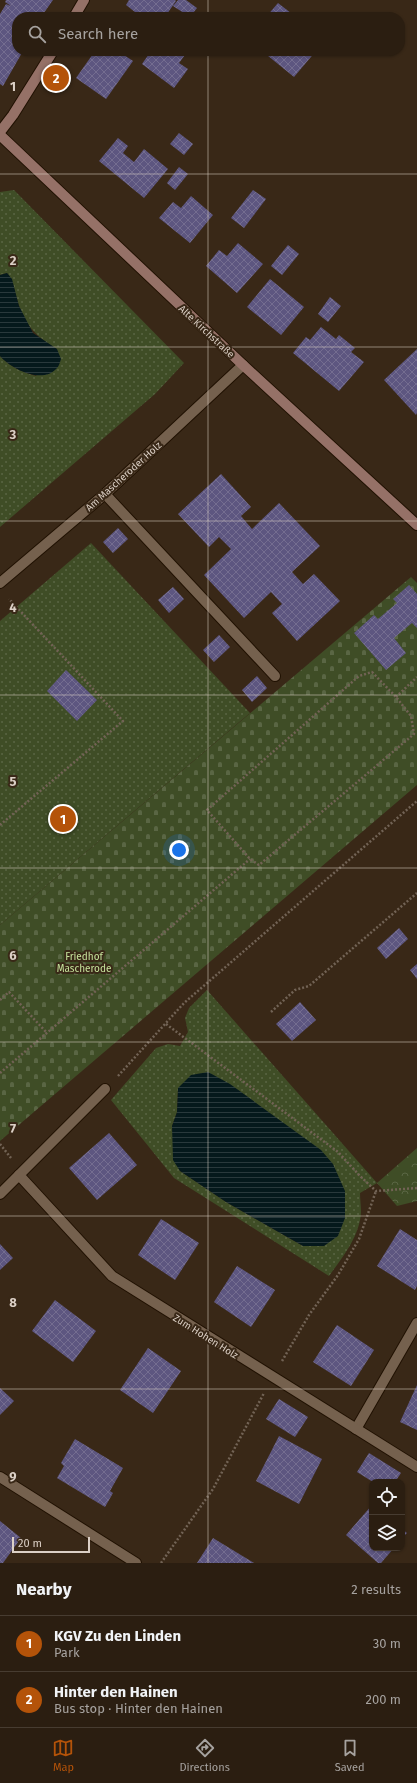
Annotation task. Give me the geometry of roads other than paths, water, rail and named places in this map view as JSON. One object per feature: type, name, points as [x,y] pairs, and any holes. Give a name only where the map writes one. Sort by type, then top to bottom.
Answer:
[{"type":"main road","points":[[77,12],[84,0]]},
{"type":"main road","points":[[0,134],[50,56]]},
{"type":"main road","name":"Alte Kirchstraße","points":[[0,134],[243,365],[417,525]]},
{"type":"street","name":"Am Mascheroder Holz","points":[[0,583],[105,494],[243,365]]},
{"type":"street","points":[[105,494],[275,676]]},
{"type":"street","points":[[0,1194],[105,1090]]},
{"type":"street","name":"Zum Hohen Holz","points":[[19,1175],[112,1276],[417,1467]]},
{"type":"street","points":[[356,1429],[417,1323]]},
{"type":"street","points":[[0,1477],[136,1563]]},
{"type":"place","name":"Hinter den Hainen","points":[[56,78]]},
{"type":"place","name":"KGV Zu den Linden","points":[[63,819]]},
{"type":"park label","name":"Friedhof Mascherode","points":[[84,962]]}]
